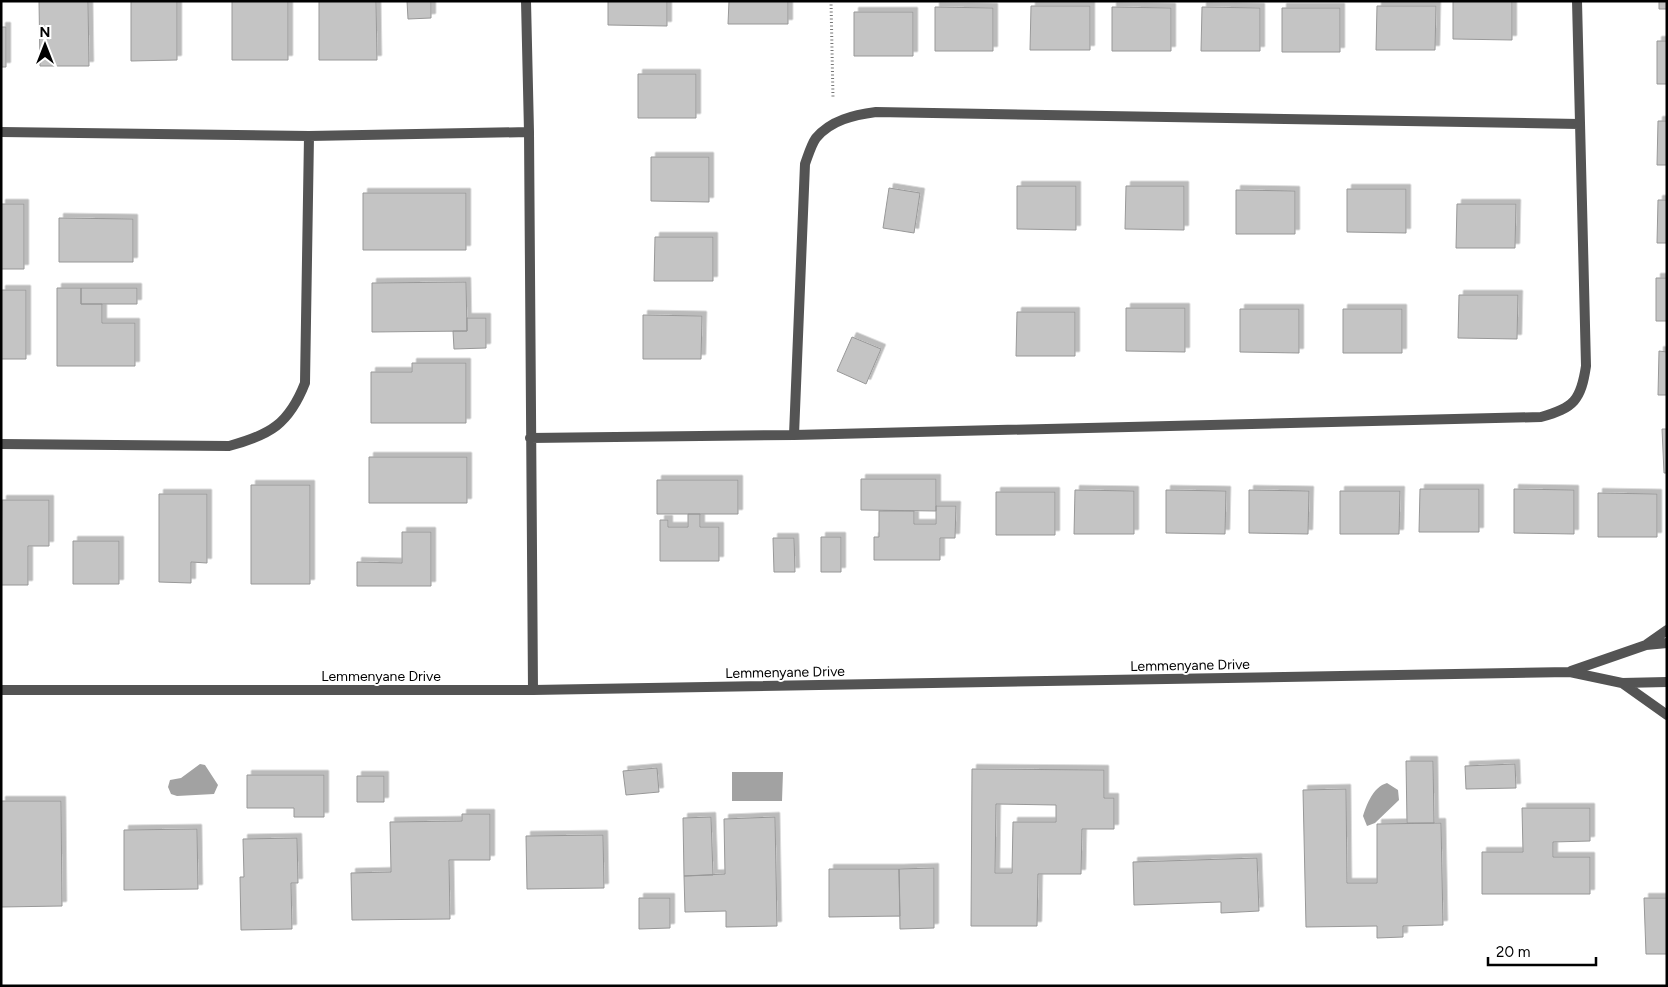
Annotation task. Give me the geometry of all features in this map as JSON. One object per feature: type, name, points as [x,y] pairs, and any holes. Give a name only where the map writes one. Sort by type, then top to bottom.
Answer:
[{"type":"street","points":[[526,1],[529,132],[533,690]]},
{"type":"street","points":[[530,438],[794,435],[1541,418],[1560,412],[1575,402],[1583,385],[1586,366],[1577,1]]},
{"type":"street","points":[[794,435],[805,164],[816,139],[834,124],[855,115],[876,112],[1579,124]]},
{"type":"street","points":[[1,132],[309,136],[529,132]]},
{"type":"street","points":[[1,444],[229,446],[255,439],[279,425],[296,406],[305,383],[309,136]]},
{"type":"street","points":[[1646,645],[1667,630]]},
{"type":"street","points":[[1570,672],[1646,645],[1667,643]]},
{"type":"street","points":[[1570,672],[1622,683],[1667,682]]},
{"type":"street","name":"Lemmenyane Drive","points":[[1,690],[533,690],[1570,672]]},
{"type":"street","points":[[1622,683],[1667,715]]},
{"type":"path","points":[[831,1],[834,124]]},
{"type":"shaded area","points":[[200,764],[205,765],[218,785],[214,794],[177,796],[171,794],[168,787],[170,780],[181,778]]},
{"type":"shaded area","points":[[732,772],[783,772],[782,801],[732,801]]},
{"type":"shaded area","points":[[1387,783],[1398,790],[1399,800],[1375,823],[1367,826],[1363,816],[1369,801],[1378,788]]},
{"type":"building","points":[[39,1],[88,1],[89,66],[40,66]]},
{"type":"building","points":[[131,1],[177,1],[177,60],[131,61]]},
{"type":"building","points":[[232,1],[288,1],[288,60],[232,60]]},
{"type":"building","points":[[319,1],[376,1],[377,60],[319,60]]},
{"type":"building","points":[[407,1],[431,1],[431,18],[408,19]]},
{"type":"building","points":[[608,1],[667,1],[667,26],[608,25]]},
{"type":"building","points":[[729,1],[788,1],[788,24],[728,24]]},
{"type":"building","points":[[1453,1],[1512,1],[1512,40],[1453,39]]},
{"type":"building","points":[[1659,1],[1667,1],[1667,9],[1659,9]]},
{"type":"building","points":[[1031,6],[1090,6],[1090,50],[1030,50]]},
{"type":"building","points":[[1377,6],[1436,6],[1435,50],[1376,50]]},
{"type":"building","points":[[935,7],[993,8],[993,51],[935,51]]},
{"type":"building","points":[[1112,7],[1171,8],[1171,51],[1112,51]]},
{"type":"building","points":[[1202,7],[1260,8],[1260,51],[1201,51]]},
{"type":"building","points":[[1282,8],[1340,8],[1340,52],[1282,52]]},
{"type":"building","points":[[854,12],[913,12],[913,56],[854,56]]},
{"type":"building","points":[[1,27],[6,27],[6,67],[1,67]]},
{"type":"building","points":[[1657,41],[1667,41],[1667,84],[1657,84]]},
{"type":"building","points":[[638,74],[696,74],[696,118],[638,118]]},
{"type":"building","points":[[1658,121],[1667,121],[1667,165],[1657,165]]},
{"type":"building","points":[[651,157],[709,157],[709,202],[651,201]]},
{"type":"building","points":[[1017,186],[1076,186],[1076,230],[1017,229]]},
{"type":"building","points":[[1126,186],[1184,186],[1184,230],[1125,229]]},
{"type":"building","points":[[889,188],[920,193],[914,233],[883,228]]},
{"type":"building","points":[[1347,189],[1406,189],[1406,233],[1347,232]]},
{"type":"building","points":[[1236,190],[1295,191],[1295,234],[1236,234]]},
{"type":"building","points":[[363,193],[466,193],[466,250],[363,250]]},
{"type":"building","points":[[1658,200],[1667,200],[1667,243],[1657,243]]},
{"type":"building","points":[[1,204],[24,204],[24,269],[1,269]]},
{"type":"building","points":[[1457,204],[1516,204],[1515,248],[1456,248]]},
{"type":"building","points":[[59,218],[133,219],[133,262],[59,262]]},
{"type":"building","points":[[655,237],[713,237],[713,281],[654,281]]},
{"type":"building","points":[[1656,278],[1667,278],[1667,321],[1656,321]]},
{"type":"building","points":[[466,282],[467,331],[372,332],[372,283]]},
{"type":"building","points":[[57,288],[81,288],[81,304],[102,304],[102,323],[135,323],[135,366],[57,366]]},
{"type":"building","points":[[81,288],[137,288],[137,304],[81,304]]},
{"type":"building","points":[[1,290],[26,290],[26,359],[1,359]]},
{"type":"building","points":[[1459,295],[1518,295],[1517,339],[1458,338]]},
{"type":"building","points":[[1126,308],[1185,308],[1185,352],[1126,351]]},
{"type":"building","points":[[1240,309],[1299,309],[1299,353],[1240,352]]},
{"type":"building","points":[[1343,309],[1402,309],[1402,353],[1343,353]]},
{"type":"building","points":[[1017,312],[1075,312],[1075,356],[1016,356]]},
{"type":"building","points":[[643,315],[702,316],[701,359],[643,359]]},
{"type":"building","points":[[467,318],[486,318],[486,348],[454,349],[453,331],[467,331]]},
{"type":"building","points":[[852,337],[881,349],[866,384],[837,371]]},
{"type":"building","points":[[1659,351],[1667,352],[1667,395],[1658,395]]},
{"type":"building","points":[[412,363],[466,363],[466,423],[371,423],[371,372],[412,372]]},
{"type":"building","points":[[1662,429],[1667,429],[1667,473],[1664,473]]},
{"type":"building","points":[[369,457],[467,457],[467,503],[369,503]]},
{"type":"building","points":[[861,479],[936,479],[936,511],[861,510]]},
{"type":"building","points":[[657,480],[738,480],[738,514],[657,514]]},
{"type":"building","points":[[251,485],[310,485],[310,584],[251,584]]},
{"type":"building","points":[[1420,489],[1479,489],[1479,532],[1419,532]]},
{"type":"building","points":[[1514,489],[1574,490],[1574,534],[1514,533]]},
{"type":"building","points":[[1075,490],[1134,491],[1134,534],[1074,534]]},
{"type":"building","points":[[1166,490],[1226,491],[1225,534],[1166,533]]},
{"type":"building","points":[[1249,490],[1309,491],[1308,534],[1249,533]]},
{"type":"building","points":[[1340,491],[1400,491],[1399,534],[1340,534]]},
{"type":"building","points":[[996,492],[1055,492],[1055,535],[996,535]]},
{"type":"building","points":[[1598,493],[1657,494],[1657,537],[1598,537]]},
{"type":"building","points":[[159,494],[207,494],[207,563],[191,562],[191,583],[159,582]]},
{"type":"building","points":[[2,500],[49,500],[49,546],[28,546],[28,585],[1,585]]},
{"type":"building","points":[[936,506],[956,506],[955,538],[940,538],[940,560],[874,560],[874,537],[879,537],[879,511],[914,511],[914,524],[936,524]]},
{"type":"building","points":[[688,514],[700,514],[700,527],[719,527],[719,561],[660,561],[660,520],[668,520],[668,527],[688,527]]},
{"type":"building","points":[[402,532],[431,532],[431,586],[357,586],[357,562],[402,563]]},
{"type":"building","points":[[821,537],[841,537],[841,572],[821,572]]},
{"type":"building","points":[[773,538],[794,538],[795,572],[774,572]]},
{"type":"building","points":[[73,541],[119,541],[119,584],[73,584]]},
{"type":"building","points":[[1406,761],[1433,761],[1434,823],[1407,823]]},
{"type":"building","points":[[1515,764],[1516,788],[1466,789],[1465,766]]},
{"type":"building","points":[[657,768],[659,792],[626,795],[623,771]]},
{"type":"building","points":[[972,769],[1104,770],[1104,798],[1114,798],[1114,829],[1082,829],[1081,874],[1038,874],[1037,926],[971,926]],"holes":[[[996,804],[1056,805],[1056,822],[1013,822],[1012,873],[995,873]]]},
{"type":"building","points":[[247,775],[324,775],[324,817],[294,817],[294,808],[247,808]]},
{"type":"building","points":[[357,776],[384,776],[384,802],[357,802]]},
{"type":"building","points":[[1346,789],[1347,883],[1377,883],[1377,824],[1441,823],[1443,925],[1403,926],[1403,937],[1377,938],[1377,926],[1306,927],[1303,790]]},
{"type":"building","points":[[1,801],[61,801],[62,906],[1,907]]},
{"type":"building","points":[[1522,808],[1590,808],[1590,841],[1553,842],[1553,857],[1590,857],[1590,894],[1482,894],[1482,852],[1523,852]]},
{"type":"building","points":[[462,814],[490,814],[490,860],[449,860],[450,919],[352,920],[351,873],[391,872],[390,822],[462,821]]},
{"type":"building","points":[[711,817],[713,875],[684,876],[683,818]]},
{"type":"building","points":[[775,817],[777,926],[726,927],[726,911],[685,912],[684,876],[725,874],[724,819]]},
{"type":"building","points":[[197,829],[198,889],[124,890],[124,830]]},
{"type":"building","points":[[603,835],[604,888],[527,889],[526,836]]},
{"type":"building","points":[[297,838],[298,883],[291,883],[292,929],[241,930],[240,877],[244,877],[243,839]]},
{"type":"building","points":[[1257,858],[1259,911],[1221,913],[1221,902],[1134,905],[1133,862]]},
{"type":"building","points":[[934,868],[934,928],[900,929],[899,869]]},
{"type":"building","points":[[829,869],[899,869],[900,916],[829,917]]},
{"type":"building","points":[[639,898],[670,898],[670,928],[639,929]]},
{"type":"building","points":[[1644,898],[1667,898],[1667,954],[1646,954]]}]
